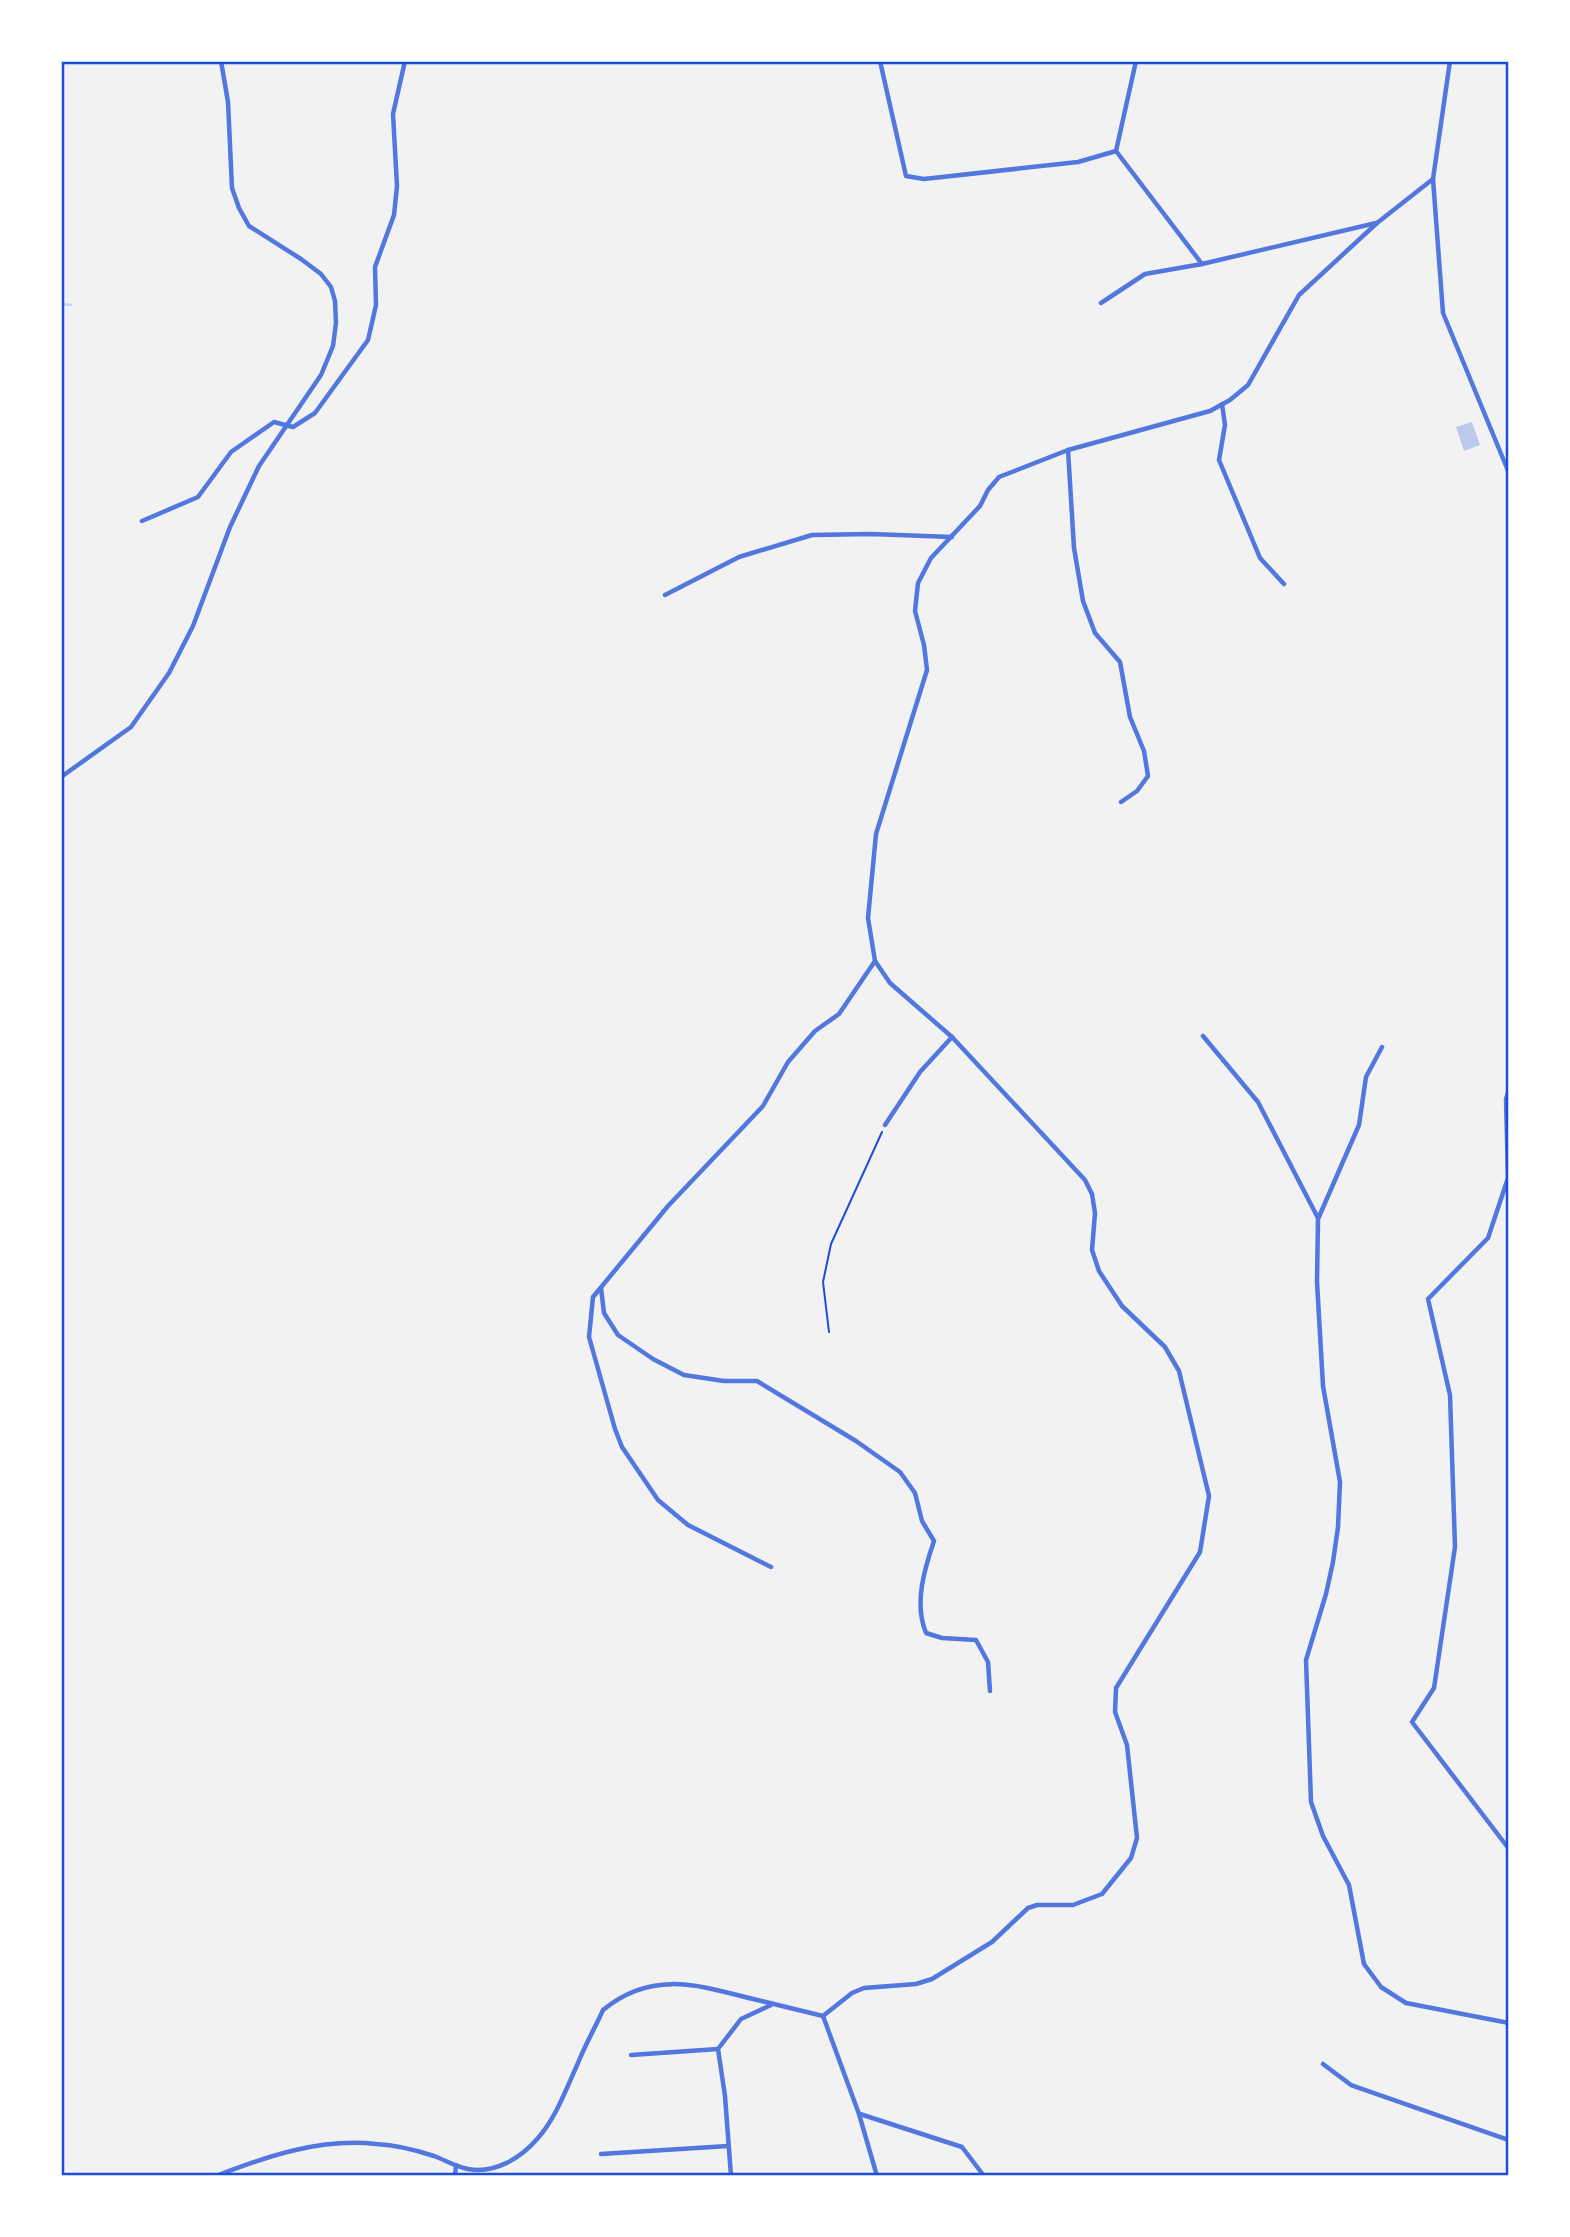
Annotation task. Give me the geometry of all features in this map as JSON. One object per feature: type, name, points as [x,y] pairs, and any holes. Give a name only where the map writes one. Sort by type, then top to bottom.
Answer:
[{"type":"street","points":[[61,777],[131,727],[169,673],[193,626],[226,538],[253,478],[286,424],[321,375],[333,346],[336,323],[331,287],[321,274],[301,258],[249,226],[239,208],[232,188],[228,102],[221,61]]},
{"type":"street","points":[[142,521],[198,498],[231,452],[274,422],[293,426],[304,422],[315,413],[368,340],[376,305],[375,267],[394,215],[397,187],[393,114],[405,61]]},
{"type":"street","points":[[880,61],[906,176],[923,179],[1078,162],[1116,151]]},
{"type":"street","points":[[1136,61],[1116,151],[1202,264]]},
{"type":"street","points":[[1450,61],[1433,178],[1443,313],[1509,473]]},
{"type":"street","points":[[823,2016],[852,1993],[864,1988],[916,1984],[932,1979],[992,1942],[1028,1908],[1037,1905],[1073,1905],[1101,1894],[1131,1858],[1137,1838],[1127,1745],[1115,1712],[1116,1688],[1200,1552],[1209,1496],[1179,1371],[1165,1347],[1122,1306],[1099,1271],[1092,1251],[1094,1204],[1085,1180],[952,1037],[890,983],[876,961],[868,918],[876,834],[927,670],[915,611],[918,583],[931,558],[980,506],[999,477],[1068,450],[1210,411],[1248,385],[1299,295],[1377,223],[1433,178]]},
{"type":"street","points":[[1101,303],[1145,274],[1202,264],[1377,223]]},
{"type":"street","points":[[1222,404],[1225,425],[1219,460],[1260,558],[1284,584]]},
{"type":"street","points":[[1068,450],[1074,548],[1083,601],[1094,633],[1121,662],[1130,717],[1144,751],[1148,776],[1137,791],[1121,802]]},
{"type":"street","points":[[665,595],[739,557],[812,535],[952,537]]},
{"type":"street","points":[[771,1567],[688,1525],[658,1500],[622,1447],[614,1429],[589,1338],[593,1297],[668,1206],[763,1106],[788,1062],[815,1031],[839,1014],[876,961]]},
{"type":"street","points":[[1203,1035],[1258,1102],[1318,1219]]},
{"type":"street","points":[[886,1125],[920,1072],[952,1037]]},
{"type":"street","points":[[1382,1047],[1366,1077],[1359,1125],[1318,1219],[1317,1282],[1323,1386],[1340,1482],[1333,1562],[1306,1660],[1311,1802],[1323,1836],[1349,1885],[1364,1964],[1381,1987],[1406,2003],[1509,2023]]},
{"type":"street","points":[[1509,1090],[1506,1099],[1508,1178],[1488,1238],[1428,1299],[1450,1395],[1455,1547],[1434,1688],[1412,1722],[1509,1849]]},
{"type":"street","points":[[601,1287],[604,1313],[618,1335],[653,1359],[684,1376],[724,1381],[757,1381],[856,1441],[900,1472],[915,1493],[922,1521],[934,1541],[923,1574],[921,1622],[926,1633],[942,1638],[976,1640],[988,1662],[990,1691]]},
{"type":"street","points":[[216,2176],[291,2150],[343,2144],[376,2143],[402,2148],[433,2155],[467,2169],[485,2170],[504,2165],[522,2154],[540,2136],[561,2100],[603,2010],[614,2001],[650,1986],[695,1984],[823,2016]]},
{"type":"street","points":[[731,2176],[725,2096],[718,2049],[741,2019],[773,2004]]},
{"type":"street","points":[[823,2016],[859,2114],[877,2176]]},
{"type":"street","points":[[631,2055],[718,2049]]},
{"type":"street","points":[[1323,2064],[1351,2085],[1509,2140]]},
{"type":"street","points":[[859,2114],[962,2147],[984,2176]]},
{"type":"street","points":[[601,2154],[728,2146]]},
{"type":"street","points":[[456,2165],[456,2176]]},
{"type":"path","points":[[830,1332],[823,1282],[831,1244],[886,1125]]},
{"type":"building","points":[[1472,422],[1480,445],[1464,451],[1456,427]]},
{"type":"waterway","points":[[61,304],[71,305]]}]
